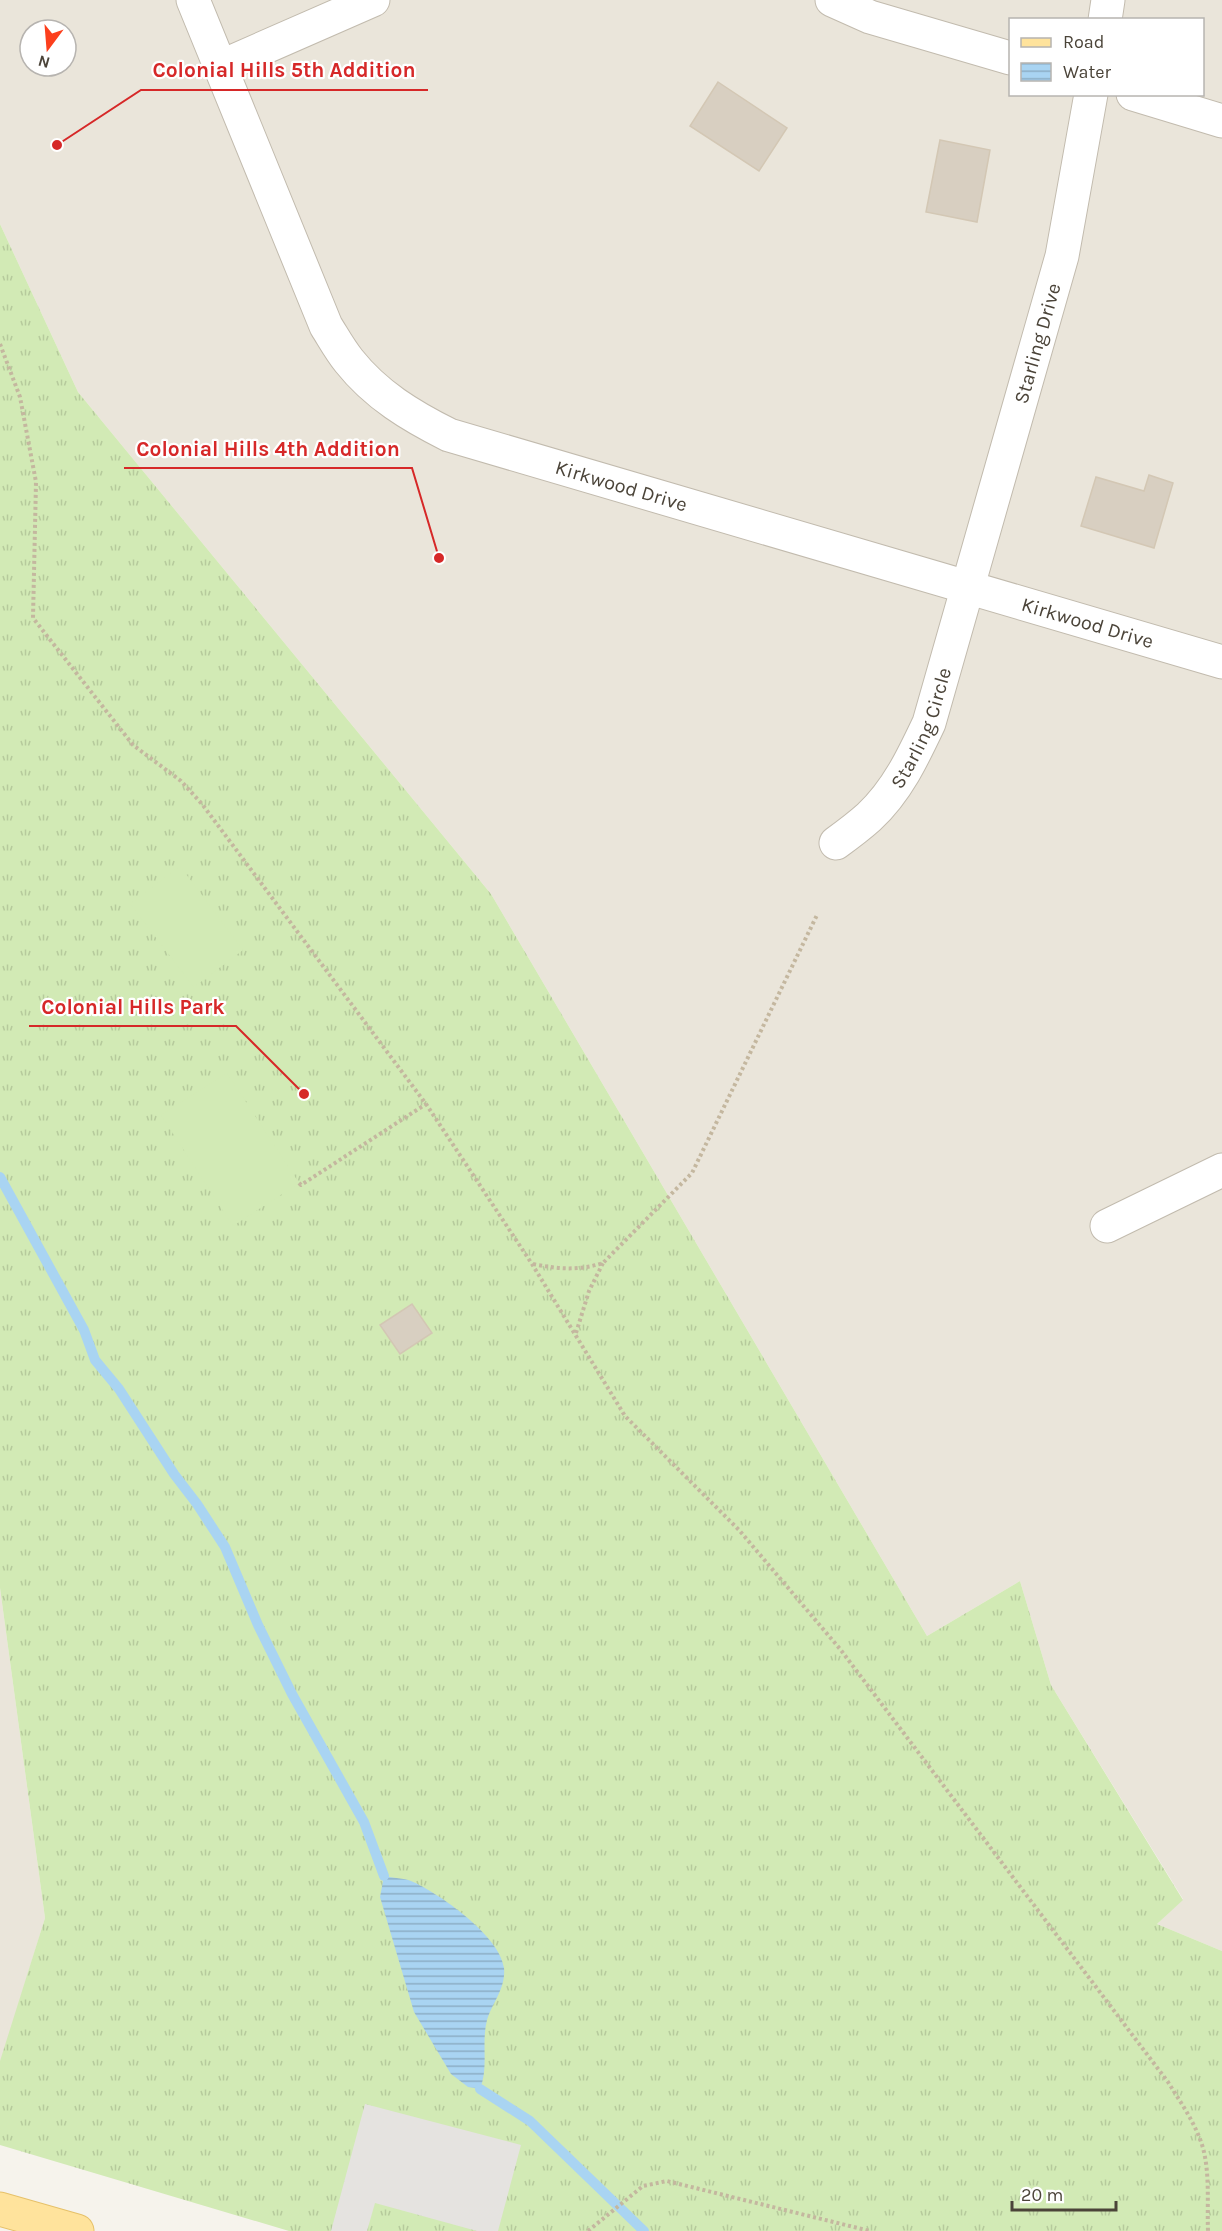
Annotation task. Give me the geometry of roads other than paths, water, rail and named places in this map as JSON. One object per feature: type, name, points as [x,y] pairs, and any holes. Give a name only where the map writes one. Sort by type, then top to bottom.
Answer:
[{"type":"main road","points":[[0,2209],[77,2231]]},
{"type":"street","name":"Kirkwood Drive","points":[[193,0],[326,326],[349,361],[378,391],[412,417],[449,435],[1222,662]]},
{"type":"street","points":[[219,67],[373,0]]},
{"type":"street","points":[[832,0],[870,17],[1009,57]]},
{"type":"street","points":[[1105,18],[1108,0]]},
{"type":"street","name":"Starling Drive","points":[[967,587],[1062,256],[1091,96]]},
{"type":"street","points":[[1140,96],[1222,121]]},
{"type":"street","name":"Starling Circle","points":[[836,843],[870,817],[897,784],[909,765],[929,723],[967,587]]},
{"type":"street","points":[[1107,1226],[1222,1170]]},
{"type":"water","points":[[384,1876],[411,1881],[452,1905],[480,1930],[500,1956],[504,1968],[503,1982],[485,2029],[484,2072],[480,2089],[468,2087],[451,2074],[414,2012],[380,1897]]},
{"type":"waterway","points":[[0,1177],[84,1330],[95,1360],[119,1389],[225,1547],[258,1625],[292,1694],[364,1822],[384,1876]]},
{"type":"waterway","points":[[480,2089],[530,2121],[644,2231]]},
{"type":"place","name":"Colonial Hills 5th Addition","points":[[57,145]]},
{"type":"place","name":"Colonial Hills 4th Addition","points":[[439,558]]},
{"type":"place","name":"Colonial Hills Park","points":[[304,1094]]}]
